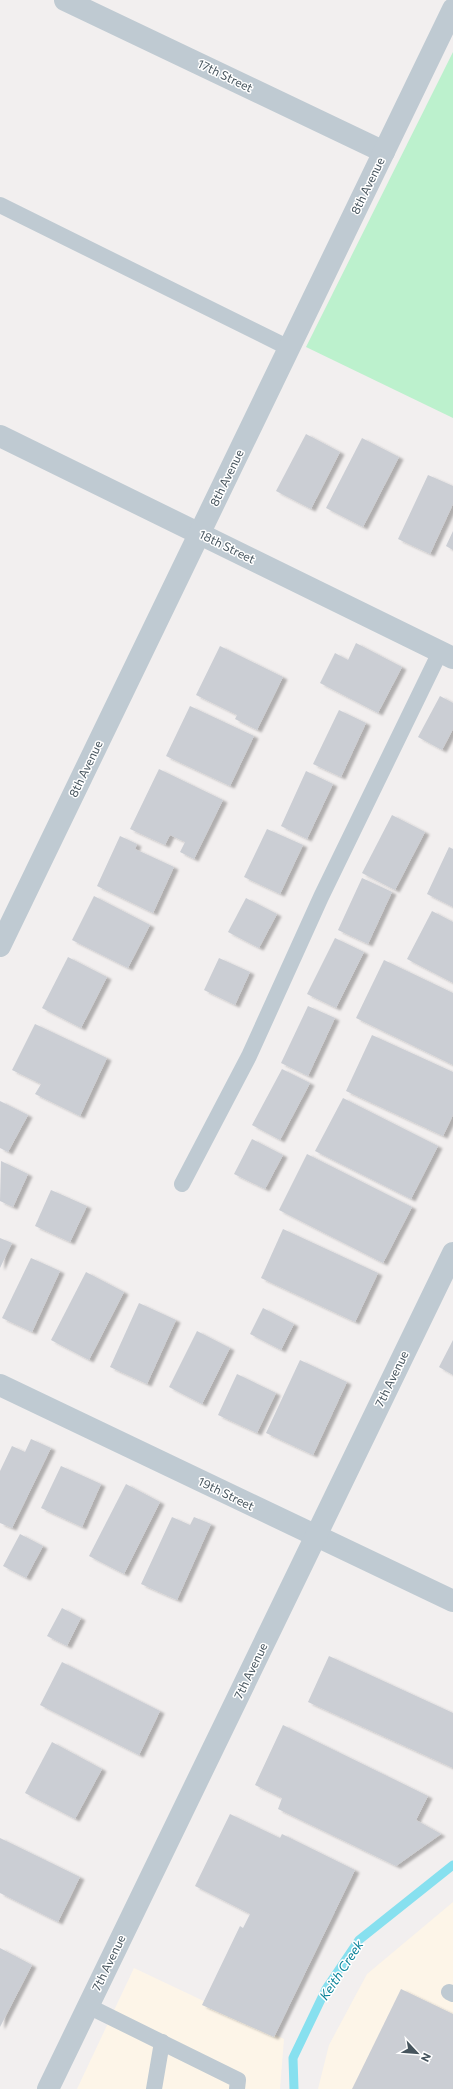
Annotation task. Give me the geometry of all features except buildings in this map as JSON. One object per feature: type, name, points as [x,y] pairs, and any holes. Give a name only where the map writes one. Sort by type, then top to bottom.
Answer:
[{"type":"street","name":"17th Street","points":[[65,0],[384,152]]},
{"type":"street","name":"8th Avenue","points":[[0,946],[453,9]]},
{"type":"street","name":"18th Street","points":[[0,436],[446,655]]},
{"type":"street","name":"7th Avenue","points":[[48,2089],[453,1253]]},
{"type":"street","name":"19th Street","points":[[0,1385],[453,1601]]},
{"type":"lane","points":[[0,205],[289,348]]},
{"type":"lane","points":[[182,1184],[249,1056],[321,897],[446,655]]},
{"type":"lane","points":[[88,2006],[238,2080],[237,2089]]},
{"type":"lane","points":[[154,2089],[162,2042]]},
{"type":"shaded area","points":[[453,1902],[453,2089],[318,2089],[329,2045],[367,1974]]},
{"type":"shaded area","points":[[134,1968],[284,2039],[280,2089],[77,2089]]},
{"type":"green space","points":[[453,52],[453,418],[306,347]]},
{"type":"waterway","name":"Keith Creek","points":[[294,2089],[293,2058],[326,1989],[359,1940],[453,1865]]}]
